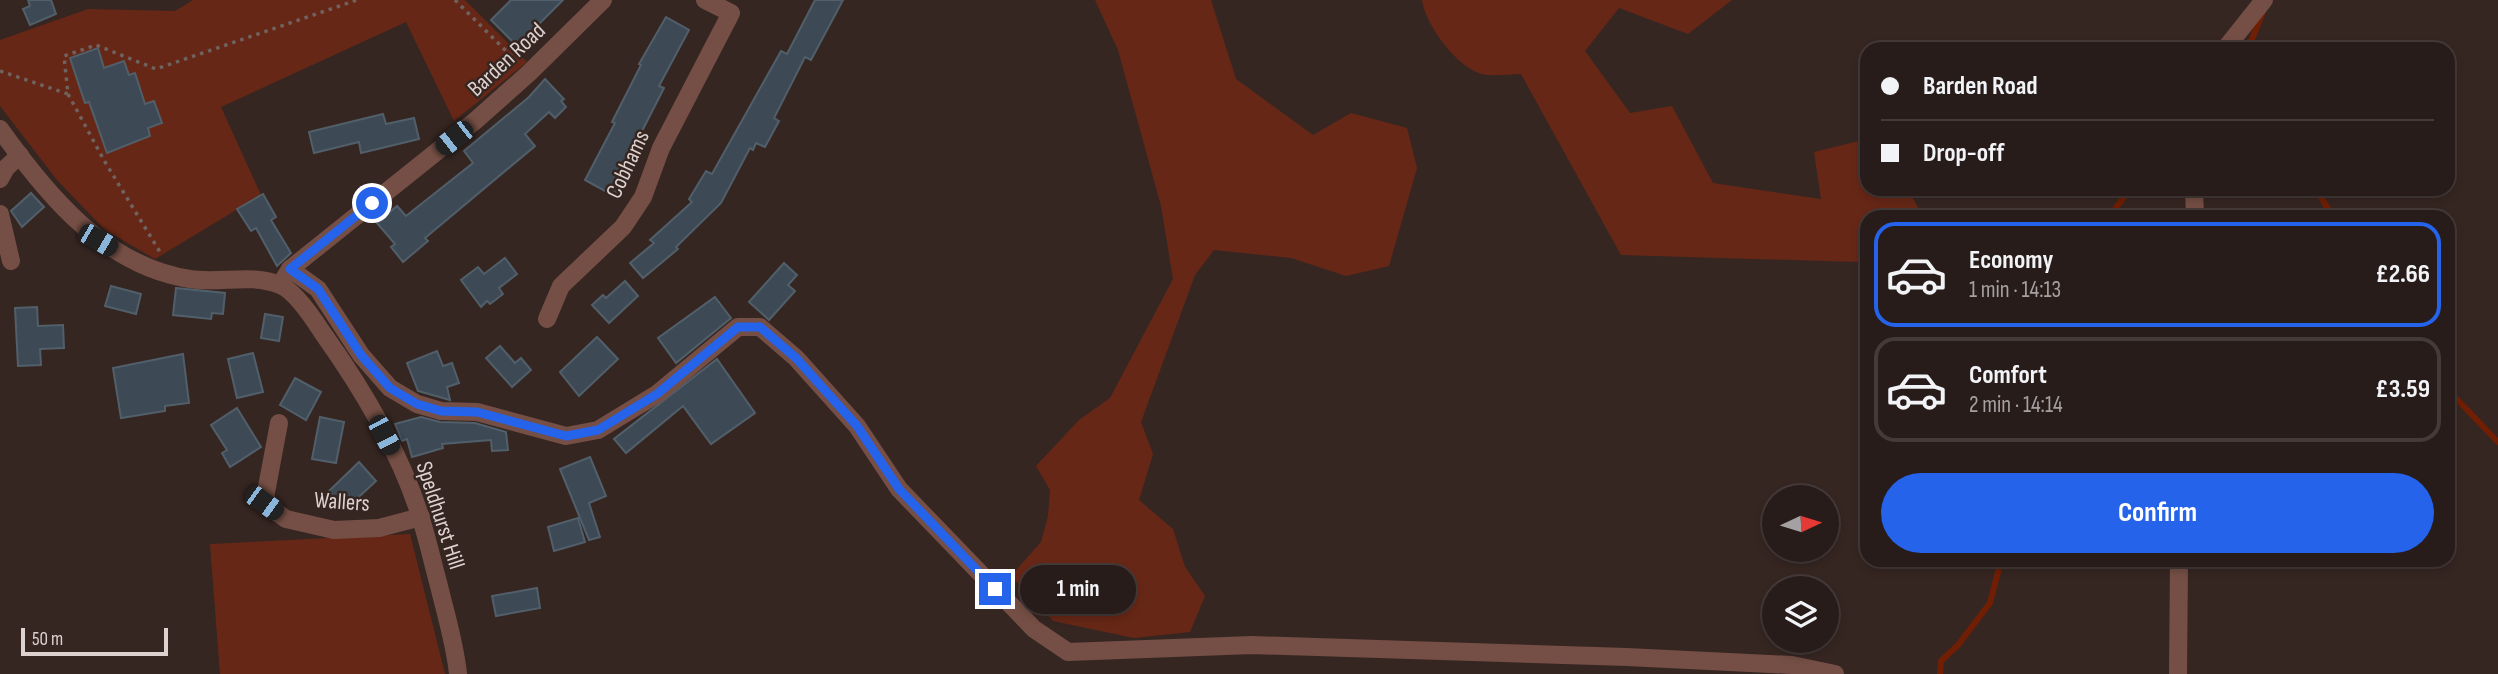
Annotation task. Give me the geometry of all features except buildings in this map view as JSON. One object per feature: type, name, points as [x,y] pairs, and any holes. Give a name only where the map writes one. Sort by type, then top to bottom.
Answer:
[{"type":"street","name":"Barden Road","points":[[285,277],[475,121],[603,0]]},
{"type":"street","name":"Cobhams","points":[[547,319],[561,286],[623,228],[643,197],[661,148],[735,7],[705,0]]},
{"type":"street","points":[[2231,42],[2264,0]]},
{"type":"street","points":[[0,129],[51,192],[98,240],[140,263],[174,276],[198,280],[285,277],[318,289],[361,355],[390,388],[417,404],[441,411],[477,412],[566,436],[598,430],[657,394],[738,327],[760,327],[796,358],[857,426],[899,489],[1034,629],[1068,652],[1266,646],[1792,665],[1835,674]]},
{"type":"street","points":[[0,179],[6,168],[20,155]]},
{"type":"street","points":[[0,214],[11,261]]},
{"type":"street","name":"Speldhurst Hill","points":[[285,277],[360,391],[396,457],[421,517],[456,650],[458,674]]},
{"type":"street","name":"Wallers","points":[[279,423],[264,503],[286,519],[334,530],[379,528],[421,517]]},
{"type":"street","points":[[2178,674],[2179,567]]},
{"type":"path","points":[[174,276],[112,169],[105,162],[68,94],[64,56],[96,45],[156,69],[357,0]]},
{"type":"path","points":[[455,0],[528,73]]},
{"type":"path","points":[[0,71],[68,94]]},
{"type":"shaded area","points":[[193,0],[465,0],[527,62],[454,121],[406,22],[221,107],[261,195],[155,259],[105,230],[57,180],[0,106],[0,40],[88,9],[175,11]]},
{"type":"shaded area","points":[[1095,0],[1211,0],[1236,79],[1313,135],[1351,113],[1407,128],[1417,168],[1389,266],[1346,276],[1291,258],[1214,250],[1195,275],[1141,422],[1153,454],[1139,500],[1173,529],[1185,567],[1205,596],[1190,632],[1134,638],[1053,621],[1011,576],[1041,542],[1048,516],[1050,490],[1036,466],[1079,420],[1110,398],[1173,279],[1161,206],[1118,50]]},
{"type":"shaded area","points":[[1422,0],[1732,0],[1688,34],[1619,8],[1585,51],[1630,113],[1672,106],[1713,183],[1821,199],[1814,152],[1860,141],[1860,196],[1912,196],[1919,210],[1860,210],[1860,263],[1621,255],[1521,74],[1487,75],[1472,70],[1444,44],[1424,10]]},
{"type":"shaded area","points":[[410,534],[445,674],[220,674],[210,544]]},
{"type":"waterway","points":[[2251,42],[2263,12]]},
{"type":"waterway","points":[[2114,210],[2125,196]]},
{"type":"waterway","points":[[2320,196],[2329,210]]},
{"type":"waterway","points":[[2455,397],[2498,442]]},
{"type":"waterway","points":[[1940,674],[1941,661],[1958,645],[1990,603],[1999,567]]},
{"type":"route","points":[[372,203],[290,269],[318,289],[361,355],[390,388],[417,404],[441,411],[477,412],[526,423],[566,436],[598,430],[657,394],[738,327],[760,327],[796,358],[857,426],[899,489],[995,589]]}]
